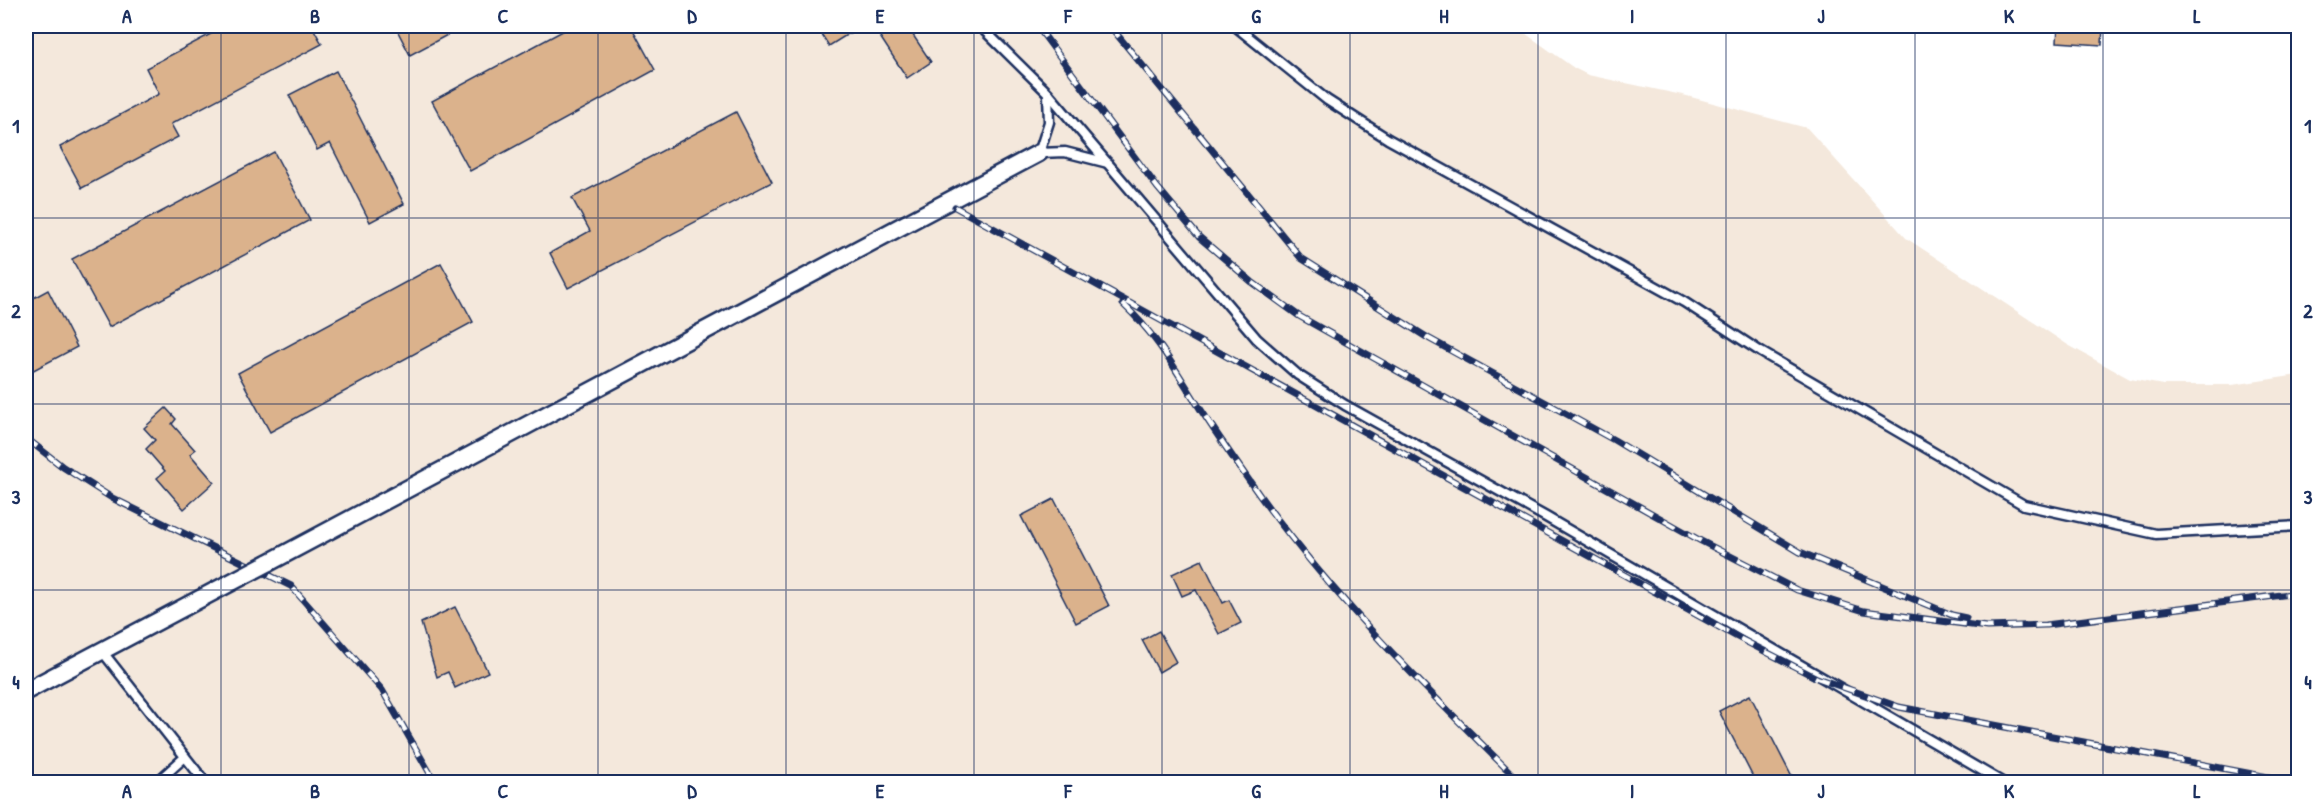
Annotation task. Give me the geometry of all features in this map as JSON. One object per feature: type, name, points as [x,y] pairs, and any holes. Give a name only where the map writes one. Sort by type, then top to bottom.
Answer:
[{"type":"street","points":[[26,691],[1039,153]]},
{"type":"lane","points":[[980,26],[1048,93],[1257,339],[1298,375],[1345,405],[1792,659],[2002,783]]},
{"type":"lane","points":[[1235,26],[1327,100],[1388,139],[1684,302],[1761,352],[2024,505],[2156,534],[2298,526]]},
{"type":"lane","points":[[1048,93],[1048,122],[1039,153],[1065,152],[1108,164]]},
{"type":"lane","points":[[102,651],[205,783]]},
{"type":"lane","points":[[156,783],[185,757]]},
{"type":"shaded area","points":[[26,26],[1515,26],[1574,68],[1588,75],[1687,96],[1807,128],[1906,238],[2068,345],[2130,379],[2163,385],[2232,385],[2298,375],[2298,782],[26,782]]},
{"type":"building","points":[[226,26],[312,26],[322,44],[171,124],[178,137],[82,188],[60,147],[159,94],[146,68]]},
{"type":"building","points":[[395,26],[464,26],[410,55]]},
{"type":"building","points":[[572,26],[631,26],[655,70],[470,171],[432,101]]},
{"type":"building","points":[[816,26],[861,26],[829,46]]},
{"type":"building","points":[[873,26],[907,26],[931,62],[907,78]]},
{"type":"building","points":[[2058,26],[2103,26],[2102,45],[2057,42]]},
{"type":"building","points":[[336,71],[404,204],[370,222],[330,143],[317,150],[289,95]]},
{"type":"building","points":[[736,112],[772,182],[568,288],[550,253],[590,231],[572,198]]},
{"type":"building","points":[[274,152],[310,220],[109,327],[72,259]]},
{"type":"building","points":[[441,263],[473,322],[270,432],[238,373]]},
{"type":"building","points":[[48,290],[77,347],[26,374],[26,302]]},
{"type":"building","points":[[166,408],[176,419],[172,424],[195,450],[190,454],[214,482],[184,509],[157,478],[165,471],[146,449],[155,440],[144,428]]},
{"type":"building","points":[[1054,499],[1109,606],[1076,623],[1021,516]]},
{"type":"building","points":[[1202,560],[1223,603],[1229,600],[1241,623],[1219,634],[1196,590],[1182,596],[1172,574]]},
{"type":"building","points":[[455,607],[488,672],[455,688],[448,672],[437,677],[421,623]]},
{"type":"building","points":[[1159,631],[1176,662],[1159,672],[1142,640]]},
{"type":"building","points":[[1750,695],[1795,783],[1756,783],[1719,711]]},
{"type":"railway","points":[[1037,26],[1157,187],[1199,237],[1252,282],[1299,316],[1701,541],[1797,590],[1864,611],[1987,627],[2046,625],[2298,593]]},
{"type":"railway","points":[[1110,26],[1301,258],[1428,338],[1614,440],[1800,552],[1952,615],[1966,618]]},
{"type":"railway","points":[[955,207],[1737,637],[1817,678],[1899,707],[2295,782]]},
{"type":"railway","points":[[1123,304],[1157,342],[1208,421],[1289,535],[1384,645],[1520,782]]},
{"type":"railway","points":[[26,438],[63,467],[112,498],[291,586],[382,690],[435,782]]}]
